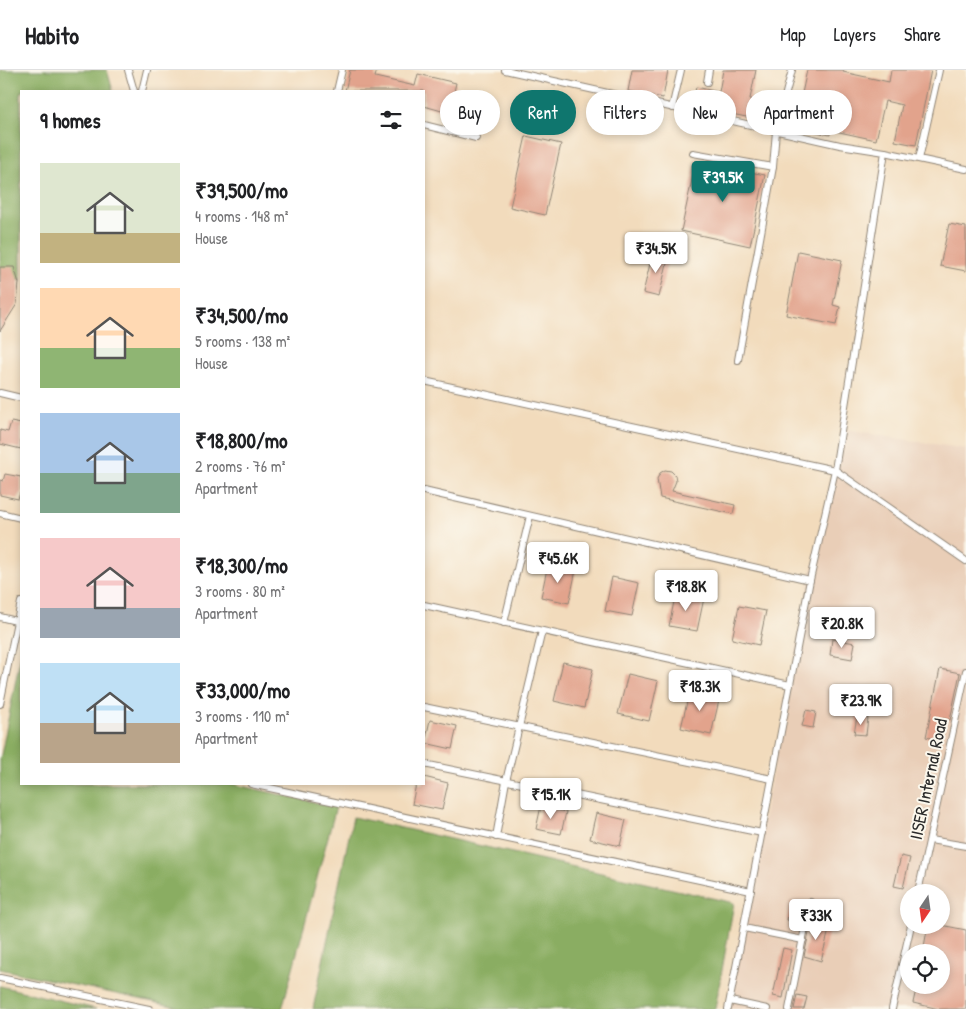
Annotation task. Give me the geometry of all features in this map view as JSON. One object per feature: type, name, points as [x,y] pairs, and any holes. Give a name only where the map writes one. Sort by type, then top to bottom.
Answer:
[{"type":"lane","points":[[128,70],[134,90]]},
{"type":"lane","points":[[142,90],[147,70]]},
{"type":"lane","points":[[337,90],[342,70]]},
{"type":"lane","points":[[505,70],[746,124]]},
{"type":"lane","points":[[672,108],[681,70]]},
{"type":"lane","points":[[707,82],[709,70]]},
{"type":"lane","points":[[787,90],[792,70]]},
{"type":"lane","points":[[919,159],[939,70]]},
{"type":"lane","points":[[425,125],[476,138]]},
{"type":"lane","points":[[738,360],[773,166],[776,135]]},
{"type":"lane","points":[[796,135],[966,169]]},
{"type":"lane","points":[[728,1009],[810,580],[835,470],[885,152]]},
{"type":"lane","points":[[693,153],[773,166]]},
{"type":"lane","points":[[425,381],[835,470],[966,561]]},
{"type":"lane","points":[[0,393],[20,398]]},
{"type":"lane","points":[[425,491],[810,580]]},
{"type":"lane","points":[[0,513],[20,518]]},
{"type":"lane","points":[[504,623],[530,516]]},
{"type":"lane","points":[[425,605],[790,685]]},
{"type":"lane","points":[[0,617],[19,622],[0,704]]},
{"type":"lane","points":[[496,837],[518,726],[542,631]]},
{"type":"lane","name":"IISER Internal Road","points":[[920,884],[966,671]]},
{"type":"lane","points":[[425,707],[772,780]]},
{"type":"lane","points":[[425,764],[762,833]]},
{"type":"lane","points":[[255,785],[750,891]]},
{"type":"lane","points":[[930,840],[966,846]]},
{"type":"lane","points":[[789,1009],[810,902]]},
{"type":"lane","points":[[744,928],[803,940]]},
{"type":"lane","points":[[892,1009],[909,934]]},
{"type":"lane","points":[[0,978],[149,1009]]},
{"type":"lane","points":[[730,1001],[767,1009]]},
{"type":"shaded area","points":[[844,430],[966,449],[966,1009],[726,1009],[810,580]]},
{"type":"green space","points":[[0,70],[107,70],[113,90],[20,90],[20,280],[0,275]]},
{"type":"green space","points":[[20,659],[20,785],[237,785],[336,807],[282,1009],[186,1009],[0,969],[0,760]]},
{"type":"green space","points":[[353,817],[734,903],[715,1009],[313,1009]]},
{"type":"green space","points":[[0,986],[96,1009],[0,1009]]},
{"type":"building","points":[[350,70],[377,70],[375,77],[415,86],[418,74],[456,83],[454,90],[440,90],[440,110],[425,106],[425,90],[345,90]]},
{"type":"building","points":[[632,70],[668,70],[664,92],[664,90],[628,90]]},
{"type":"building","points":[[723,70],[756,70],[752,90],[746,90],[746,117],[736,115],[736,90],[719,90]]},
{"type":"building","points":[[807,70],[844,70],[843,72],[889,82],[891,70],[931,70],[916,145],[895,141],[902,105],[885,101],[876,140],[852,135],[852,90],[803,90]]},
{"type":"building","points":[[696,87],[710,90],[695,90]]},
{"type":"building","points":[[526,136],[561,144],[545,215],[510,207]]},
{"type":"building","points":[[696,161],[765,175],[750,246],[681,231]]},
{"type":"building","points":[[949,224],[966,227],[966,271],[940,266]]},
{"type":"building","points":[[653,251],[669,255],[659,297],[643,293]]},
{"type":"building","points":[[798,251],[842,260],[833,305],[840,307],[836,325],[786,315]]},
{"type":"building","points":[[0,267],[14,267],[19,283],[17,304],[0,331]]},
{"type":"building","points":[[11,422],[20,424],[20,449],[0,444],[0,430],[8,432]]},
{"type":"building","points":[[665,470],[671,471],[675,475],[676,481],[672,491],[735,505],[733,514],[660,498],[657,479],[660,473]]},
{"type":"building","points":[[5,474],[20,477],[18,499],[0,495],[0,480],[3,481]]},
{"type":"building","points":[[548,564],[576,570],[569,603],[541,597]]},
{"type":"building","points":[[612,577],[639,583],[632,616],[605,611]]},
{"type":"building","points":[[676,592],[704,598],[697,631],[669,626]]},
{"type":"building","points":[[739,606],[766,611],[759,645],[732,639]]},
{"type":"building","points":[[832,639],[855,643],[852,659],[830,655]]},
{"type":"building","points":[[563,662],[593,669],[584,708],[554,701]]},
{"type":"building","points":[[940,669],[960,673],[950,720],[943,718],[939,740],[926,737]]},
{"type":"building","points":[[628,674],[658,681],[649,721],[618,714]]},
{"type":"building","points":[[690,689],[720,696],[711,735],[681,728]]},
{"type":"building","points":[[806,710],[816,712],[813,728],[802,726]]},
{"type":"building","points":[[857,716],[868,718],[866,735],[854,734]]},
{"type":"building","points":[[430,720],[457,726],[452,749],[425,743]]},
{"type":"building","points":[[425,777],[448,783],[442,810],[412,804],[416,785],[425,785]]},
{"type":"building","points":[[541,806],[566,812],[561,834],[536,829]]},
{"type":"building","points":[[596,813],[626,820],[620,846],[590,839]]},
{"type":"building","points":[[901,856],[910,858],[904,884],[900,884],[900,887],[894,886]]},
{"type":"building","points":[[791,902],[801,904],[797,922],[787,920]]},
{"type":"building","points":[[812,919],[822,922],[820,927],[829,930],[821,961],[804,956]]},
{"type":"building","points":[[950,927],[966,930],[966,1009],[939,1009],[913,1003],[915,994],[950,994],[950,944],[924,944],[926,934],[950,934]]},
{"type":"building","points":[[783,948],[792,950],[783,998],[773,996]]},
{"type":"building","points":[[797,995],[807,997],[804,1009],[794,1009]]}]
